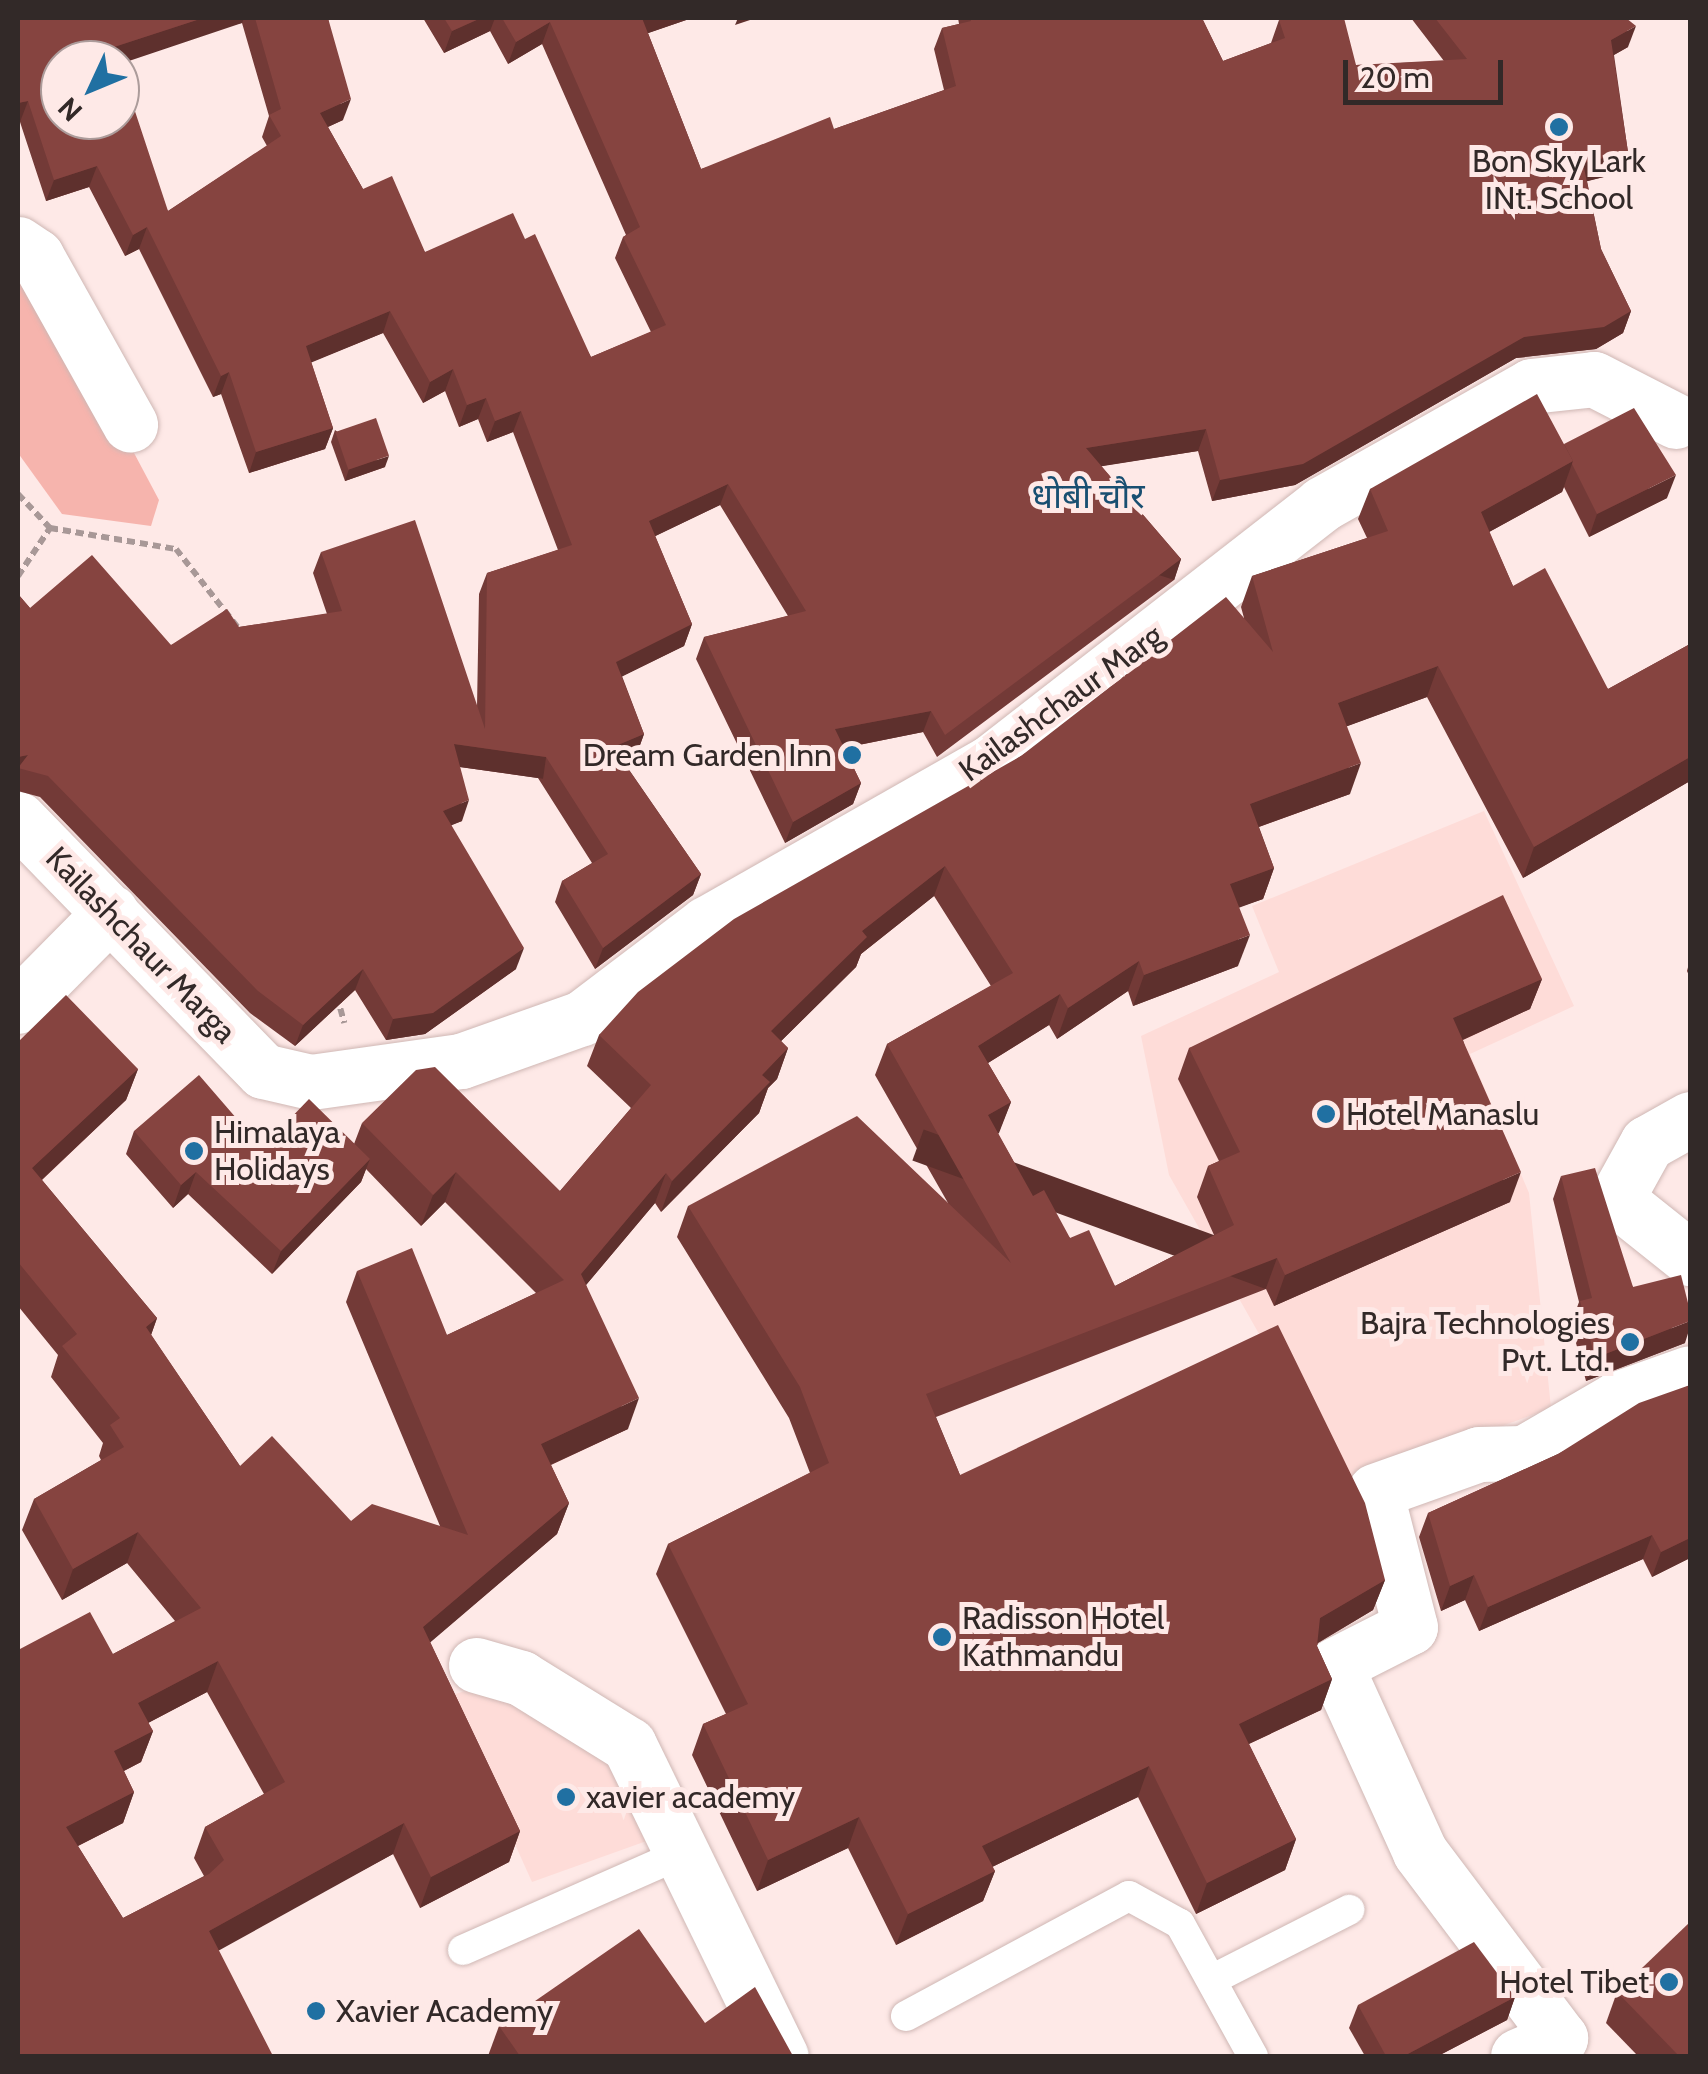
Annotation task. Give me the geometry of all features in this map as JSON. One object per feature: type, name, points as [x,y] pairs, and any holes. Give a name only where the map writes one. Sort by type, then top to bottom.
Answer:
[{"type":"street","points":[[18,244],[36,256],[130,424]]},
{"type":"street","name":"Kailashchaur Marg","points":[[263,1071],[358,1078],[461,1061],[582,1018],[706,924],[991,762],[1322,504],[1532,386],[1594,379],[1686,428]]},
{"type":"street","name":"Kailashchaur Marga","points":[[18,818],[263,1071]]},
{"type":"street","points":[[18,1006],[111,912]]},
{"type":"street","points":[[1690,1119],[1648,1143],[1616,1199],[1690,1258]]},
{"type":"street","points":[[1518,2056],[1560,2038],[1420,1852],[1335,1665],[1410,1627],[1374,1491],[1480,1454],[1524,1452],[1617,1399],[1690,1374]]},
{"type":"street","points":[[476,1665],[521,1678],[629,1744],[676,1856],[781,2056]]},
{"type":"lane","points":[[463,1950],[676,1856]]},
{"type":"lane","points":[[906,2016],[1129,1896],[1180,1924],[1253,2056]]},
{"type":"lane","points":[[1213,1979],[1349,1910]]},
{"type":"path","points":[[18,494],[50,528],[176,549],[234,613],[246,651]]},
{"type":"path","points":[[18,576],[50,528]]},
{"type":"path","points":[[334,983],[358,1078]]},
{"type":"shaded area","points":[[18,254],[32,261],[159,500],[151,526],[62,514],[18,453]]},
{"type":"shaded area","name":"Hotel Manaslu","points":[[1484,811],[1574,1006],[1470,1054],[1529,1193],[1551,1408],[1344,1484],[1169,1175],[1141,1036],[1279,972],[1252,906]]},
{"type":"shaded area","name":"xavier academy","points":[[483,1686],[620,1755],[655,1838],[532,1882],[448,1696]]},
{"type":"building","points":[[18,18],[203,18],[135,40],[40,40],[40,137],[28,101],[18,103]]},
{"type":"building","points":[[255,18],[328,18],[351,99],[320,113],[363,189],[392,176],[425,252],[513,213],[525,239],[535,234],[591,357],[666,325],[623,237],[640,227],[550,22],[516,42],[502,18],[642,18],[701,169],[830,117],[834,129],[956,86],[942,28],[971,21],[970,18],[1202,18],[1223,61],[1285,38],[1279,20],[1344,18],[1356,65],[1467,59],[1435,18],[1626,18],[1636,26],[1611,40],[1628,152],[1583,163],[1601,249],[1631,311],[1604,327],[1524,337],[1303,464],[1220,480],[1206,429],[1086,448],[1181,559],[945,735],[931,711],[835,729],[861,783],[793,822],[704,637],[806,611],[728,484],[649,521],[692,624],[616,662],[644,734],[613,747],[701,874],[603,948],[562,881],[608,854],[546,757],[454,744],[469,800],[443,811],[524,948],[433,1013],[393,1019],[363,969],[303,1025],[258,991],[48,776],[18,768],[28,755],[18,757],[18,594],[30,608],[92,555],[171,645],[227,609],[239,627],[342,611],[321,552],[415,520],[485,729],[487,573],[572,545],[521,411],[495,421],[486,398],[467,405],[453,369],[430,382],[390,311],[306,346],[333,428],[256,452],[229,372],[221,376],[147,227],[133,235],[97,166],[54,180],[41,140],[140,140],[140,126],[168,211],[281,136],[269,115],[281,109]]},
{"type":"building","points":[[444,18],[481,18],[452,31]]},
{"type":"building","points":[[1537,394],[1573,461],[1481,512],[1513,586],[1545,568],[1608,689],[1690,644],[1690,757],[1534,847],[1438,666],[1338,703],[1361,763],[1250,804],[1274,868],[1230,884],[1250,935],[1144,975],[1139,961],[1068,1008],[1060,994],[978,1046],[1011,1102],[988,1115],[1033,1196],[1044,1190],[1070,1238],[1089,1230],[1115,1286],[1234,1225],[1208,1166],[1240,1152],[1189,1048],[1503,895],[1542,979],[1453,1018],[1521,1172],[1285,1275],[1277,1258],[926,1394],[960,1475],[1278,1325],[1365,1503],[1385,1580],[1320,1618],[1317,1646],[1332,1679],[1239,1724],[1296,1839],[1207,1883],[1149,1766],[982,1846],[995,1871],[908,1914],[859,1817],[768,1860],[703,1724],[748,1704],[668,1544],[829,1463],[800,1387],[688,1206],[857,1116],[1011,1263],[887,1044],[1013,973],[945,866],[862,931],[867,937],[771,1031],[788,1048],[762,1075],[770,1082],[672,1181],[666,1173],[581,1274],[639,1398],[541,1444],[569,1503],[423,1627],[520,1831],[431,1877],[404,1823],[209,1931],[273,2056],[18,2056],[18,1644],[20,1649],[90,1612],[113,1654],[201,1608],[138,1532],[73,1569],[34,1499],[124,1447],[110,1425],[120,1418],[62,1346],[77,1334],[18,1262],[18,1042],[66,995],[138,1069],[32,1168],[157,1318],[146,1327],[240,1466],[272,1436],[351,1521],[372,1504],[468,1535],[357,1271],[412,1248],[447,1335],[564,1280],[456,1172],[433,1195],[362,1123],[416,1070],[435,1067],[560,1191],[651,1085],[599,1035],[638,992],[734,919],[1021,756],[1226,597],[1273,652],[1252,576],[1388,531],[1370,489]],"holes":[[[218,1661],[285,1782],[205,1827],[224,1860],[209,1874],[123,1918],[66,1827],[134,1792],[114,1751],[153,1731],[138,1703]]]},
{"type":"building","points":[[1634,408],[1676,475],[1597,514],[1564,444]]},
{"type":"building","points":[[376,418],[389,456],[348,470],[335,432]]},
{"type":"building","points":[[199,1075],[262,1148],[309,1099],[370,1159],[281,1251],[196,1172],[181,1185],[134,1131]]},
{"type":"building","points":[[1595,1168],[1633,1287],[1681,1275],[1690,1321],[1595,1358],[1580,1301],[1592,1298],[1561,1176]]},
{"type":"building","points":[[1690,1385],[1690,1538],[1661,1552],[1652,1535],[1488,1607],[1474,1575],[1450,1586],[1428,1513],[1558,1454],[1639,1403]]},
{"type":"building","name":"Hotel Tibet","points":[[1690,1922],[1690,2056],[1679,2056],[1617,1992]]},
{"type":"building","points":[[639,1929],[705,2023],[755,1987],[793,2056],[520,2056],[499,2026]]},
{"type":"building","points":[[1474,1942],[1515,1997],[1404,2056],[1386,2056],[1358,2005]]},
{"type":"place","name":"Bon Sky Lark INt. School","points":[[1559,127]]},
{"type":"place","name":"Dream Garden Inn","points":[[852,755]]},
{"type":"place","name":"Hotel Manaslu","points":[[1326,1114]]},
{"type":"place","name":"Himalaya Holidays","points":[[194,1151]]},
{"type":"place","name":"Bajra Technologies Pvt. Ltd.","points":[[1630,1342]]},
{"type":"place","name":"Radisson Hotel Kathmandu","points":[[942,1637]]},
{"type":"place","name":"xavier academy","points":[[566,1797]]},
{"type":"place","name":"Hotel Tibet","points":[[1669,1982]]},
{"type":"place","name":"Xavier Academy","points":[[316,2011]]},
{"type":"district","name":"धोबी चौर","points":[[1088,496]]}]
